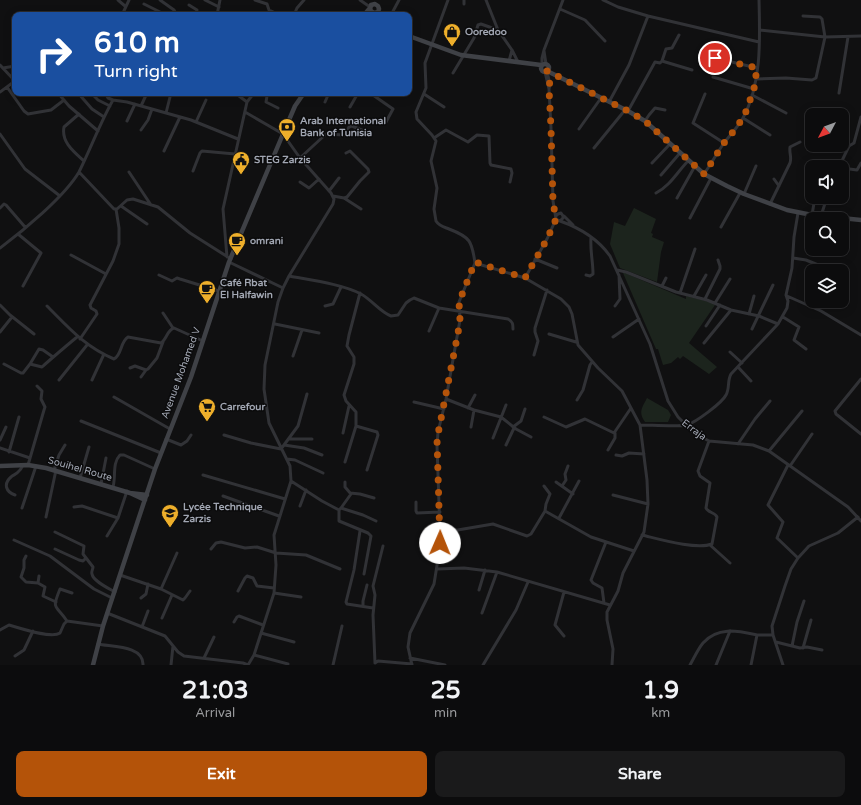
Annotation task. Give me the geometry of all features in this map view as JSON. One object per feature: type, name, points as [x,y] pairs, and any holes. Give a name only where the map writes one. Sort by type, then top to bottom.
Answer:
[{"type":"main road","points":[[371,5],[377,5]]},
{"type":"main road","points":[[412,37],[431,45],[464,55],[518,62],[545,68],[558,77],[562,77],[645,121],[710,178],[742,194],[805,214]]},
{"type":"main road","name":"Avenue Mohamed V","points":[[93,665],[107,613],[155,469],[191,377],[229,259],[283,134],[302,96]]},
{"type":"main road","points":[[849,219],[861,220]]},
{"type":"main road","name":"Souihel Route","points":[[0,466],[36,466],[55,470],[128,492]]},
{"type":"main road","points":[[128,492],[147,495]]},
{"type":"main road","points":[[128,492],[145,500]]},
{"type":"street","points":[[118,0],[126,6]]},
{"type":"street","points":[[123,12],[129,0]]},
{"type":"street","points":[[160,0],[175,12]]},
{"type":"street","points":[[205,0],[219,8]]},
{"type":"street","points":[[218,12],[220,0]]},
{"type":"street","points":[[255,0],[267,4]]},
{"type":"street","points":[[268,0],[267,4],[269,10],[273,12]]},
{"type":"street","points":[[295,12],[304,0]]},
{"type":"street","points":[[360,0],[371,5]]},
{"type":"street","points":[[393,12],[399,0]]},
{"type":"street","points":[[383,546],[373,583],[375,595],[373,608],[374,664],[378,661],[412,664],[408,647],[410,633],[431,591],[437,569],[440,512],[437,439],[460,320],[459,302],[475,262],[471,244],[466,237],[442,226],[436,221],[434,208],[437,188],[431,161],[436,141],[419,122],[416,115],[426,84],[425,62],[448,0]]},
{"type":"street","points":[[486,0],[498,30],[512,50],[518,62]]},
{"type":"street","points":[[563,0],[542,58],[549,89],[553,202],[558,219],[574,226]]},
{"type":"street","points":[[603,0],[618,7],[648,16],[759,42]]},
{"type":"street","points":[[704,174],[724,143],[743,118],[754,89],[760,30],[759,0]]},
{"type":"street","points":[[144,4],[160,12]]},
{"type":"street","points":[[190,5],[197,10],[197,12]]},
{"type":"street","points":[[560,9],[585,20],[605,41]]},
{"type":"street","points":[[609,102],[629,65],[648,16]]},
{"type":"street","points":[[756,79],[814,79],[824,37],[822,19],[820,17],[803,16]]},
{"type":"street","points":[[453,73],[474,38],[478,25],[481,24],[498,30]]},
{"type":"street","points":[[760,30],[824,37],[861,36]]},
{"type":"street","points":[[662,61],[666,50],[672,48],[679,35]]},
{"type":"street","points":[[839,93],[848,37]]},
{"type":"street","points":[[509,61],[512,50]]},
{"type":"street","points":[[711,57],[757,68]]},
{"type":"street","points":[[594,148],[626,110],[654,63],[662,61],[692,70]]},
{"type":"street","points":[[0,65],[12,78]]},
{"type":"street","points":[[3,68],[12,66]]},
{"type":"street","points":[[713,77],[754,89]]},
{"type":"street","points":[[0,92],[12,84]]},
{"type":"street","points":[[8,87],[12,93]]},
{"type":"street","points":[[424,94],[444,108]]},
{"type":"street","points":[[705,94],[693,123],[724,143]]},
{"type":"street","points":[[752,95],[786,113]]},
{"type":"street","points":[[14,96],[24,112],[28,114],[51,110],[64,100]]},
{"type":"street","points":[[61,96],[98,131]]},
{"type":"street","points":[[81,96],[92,109],[104,117]]},
{"type":"street","points":[[94,96],[98,100],[110,106]]},
{"type":"street","points":[[107,96],[113,100],[166,112],[238,139]]},
{"type":"street","points":[[141,106],[146,96]]},
{"type":"street","points":[[166,112],[170,96]]},
{"type":"street","points":[[239,96],[247,102]]},
{"type":"street","points":[[229,259],[223,209],[247,102],[252,96]]},
{"type":"street","points":[[267,96],[266,103],[278,108]]},
{"type":"street","points":[[325,102],[328,96]]},
{"type":"street","points":[[350,107],[356,96]]},
{"type":"street","points":[[374,96],[393,109],[386,122]]},
{"type":"street","points":[[579,129],[601,98]]},
{"type":"street","points":[[0,248],[18,234],[60,196],[72,182],[79,172],[113,100]]},
{"type":"street","points":[[196,122],[206,100]]},
{"type":"street","points":[[127,121],[135,104]]},
{"type":"street","points":[[645,121],[648,115],[655,108],[665,110]]},
{"type":"street","points":[[141,130],[148,120],[152,109]]},
{"type":"street","points":[[107,613],[165,636],[184,656],[222,660],[248,665],[254,655],[274,593],[276,553],[274,534],[291,481],[290,466],[269,423],[264,389],[265,365],[275,324],[278,302],[283,288],[333,204],[333,196],[300,158],[283,134],[245,112]]},
{"type":"street","points":[[80,114],[64,127],[63,134],[66,142],[84,161]]},
{"type":"street","points":[[164,151],[180,117]]},
{"type":"street","points":[[842,160],[849,146],[854,143],[861,117]]},
{"type":"street","points":[[743,118],[770,135]]},
{"type":"street","points":[[300,158],[326,134],[344,135],[349,127],[352,126],[364,131]]},
{"type":"street","points":[[434,138],[446,130],[468,142],[477,135],[489,136],[490,163],[491,165],[511,169],[512,173],[510,182]]},
{"type":"street","points":[[0,134],[25,169],[60,196]]},
{"type":"street","points":[[770,204],[791,160],[789,154],[790,147],[800,142]]},
{"type":"street","points":[[652,163],[670,144]]},
{"type":"street","points":[[193,171],[202,151],[235,154]]},
{"type":"street","points":[[344,198],[347,197],[369,170],[352,152],[346,153]]},
{"type":"street","points":[[661,175],[680,153]]},
{"type":"street","points":[[656,193],[667,186],[689,160]]},
{"type":"street","points":[[849,169],[857,170],[861,163]]},
{"type":"street","points":[[677,198],[695,166]]},
{"type":"street","points":[[721,227],[742,194],[756,166]]},
{"type":"street","points":[[30,364],[40,367],[78,338],[97,314],[90,305],[113,261],[119,244],[119,228],[116,210],[79,172]]},
{"type":"street","points":[[129,172],[152,205]]},
{"type":"street","points":[[329,191],[339,178]]},
{"type":"street","points":[[690,218],[710,178]]},
{"type":"street","points":[[300,182],[309,188],[319,180]]},
{"type":"street","points":[[774,180],[779,186]]},
{"type":"street","points":[[333,196],[344,198],[361,209]]},
{"type":"street","points":[[116,210],[126,200],[133,199],[152,205],[164,211],[190,234],[229,259],[283,288]]},
{"type":"street","points":[[553,202],[574,226]]},
{"type":"street","points":[[0,208],[4,204],[6,205],[25,227]]},
{"type":"street","points":[[121,206],[147,224]]},
{"type":"street","points":[[640,425],[686,425],[724,400],[729,389],[729,377],[783,317],[788,304],[786,296],[793,258],[798,213]]},
{"type":"street","points":[[525,278],[558,219],[558,214],[562,214]]},
{"type":"street","points":[[558,219],[563,218],[562,214]]},
{"type":"street","name":"Erraja","points":[[574,226],[602,246],[610,256],[650,344],[668,401],[678,417],[694,433],[709,441],[753,445],[769,451],[831,494],[848,507],[861,521]]},
{"type":"street","points":[[18,234],[41,254],[23,286]]},
{"type":"street","points":[[586,275],[590,276],[593,274],[593,261],[590,252],[591,237]]},
{"type":"street","points":[[680,293],[695,249]]},
{"type":"street","points":[[71,255],[106,274]]},
{"type":"street","points":[[793,258],[806,260],[816,264]]},
{"type":"street","points":[[535,259],[557,268]]},
{"type":"street","points":[[705,299],[720,269],[718,260]]},
{"type":"street","points":[[475,262],[525,278],[561,298],[570,310],[575,323],[576,342],[592,362],[620,389],[640,425],[648,480],[648,504],[645,527],[642,535],[623,573],[618,591],[607,612],[612,649],[612,665]]},
{"type":"street","points":[[617,270],[626,272],[680,293],[705,299],[732,310],[759,316],[778,324]]},
{"type":"street","points":[[694,296],[706,274]]},
{"type":"street","points":[[159,275],[172,281],[177,278],[219,291]]},
{"type":"street","points":[[615,306],[620,299],[619,275]]},
{"type":"street","points":[[289,276],[341,287],[360,293],[391,316],[398,315],[406,303],[414,298],[439,308],[508,319],[512,321],[513,330]]},
{"type":"street","points":[[662,286],[666,278]]},
{"type":"street","points":[[715,303],[730,279]]},
{"type":"street","points":[[752,329],[773,285]]},
{"type":"street","points":[[325,306],[333,304],[341,287]]},
{"type":"street","points":[[534,355],[538,341],[535,332],[547,290]]},
{"type":"street","points":[[345,462],[356,426],[357,415],[354,409],[349,406],[344,395],[354,360],[347,346],[360,293]]},
{"type":"street","points":[[749,314],[754,296]]},
{"type":"street","points":[[786,296],[821,311],[861,335]]},
{"type":"street","points":[[0,305],[12,317],[34,334]]},
{"type":"street","points":[[706,326],[720,305]]},
{"type":"street","points":[[47,306],[78,338],[112,358],[115,358],[118,355],[123,341],[128,336],[157,343],[163,342]]},
{"type":"street","points":[[429,331],[439,308]]},
{"type":"street","points":[[704,343],[732,310]]},
{"type":"street","points":[[163,313],[173,328],[203,341]]},
{"type":"street","points":[[0,332],[12,317]]},
{"type":"street","points":[[783,317],[799,327],[794,340],[806,349]]},
{"type":"street","points":[[614,337],[639,319]]},
{"type":"street","points":[[275,324],[319,333]]},
{"type":"street","points":[[141,377],[156,360],[163,342],[170,330],[173,328]]},
{"type":"street","points":[[293,356],[302,330]]},
{"type":"street","points":[[549,334],[576,342]]},
{"type":"street","points":[[59,380],[88,345]]},
{"type":"street","points":[[4,364],[23,373],[38,349],[53,357]]},
{"type":"street","points":[[730,352],[742,363]]},
{"type":"street","points":[[92,380],[104,354]]},
{"type":"street","points":[[577,400],[581,395],[592,362]]},
{"type":"street","points":[[130,368],[135,366],[146,370]]},
{"type":"street","points":[[738,367],[751,381]]},
{"type":"street","points":[[861,379],[835,411],[836,414],[861,434]]},
{"type":"street","points":[[15,495],[6,488],[8,481],[19,472],[30,458],[44,410],[44,404],[41,399],[42,391],[38,386]]},
{"type":"street","points":[[281,449],[298,426],[307,394]]},
{"type":"street","points":[[468,408],[475,395]]},
{"type":"street","points":[[114,397],[170,429]]},
{"type":"street","points":[[446,398],[468,408],[501,417],[523,434],[531,437]]},
{"type":"street","points":[[738,444],[755,419],[770,401]]},
{"type":"street","points":[[414,402],[444,409]]},
{"type":"street","points":[[493,438],[506,405]]},
{"type":"street","points":[[343,433],[349,406]]},
{"type":"street","points":[[608,450],[615,438],[615,433],[631,408]]},
{"type":"street","points":[[506,445],[513,427],[521,421],[525,409]]},
{"type":"street","points":[[471,427],[474,410]]},
{"type":"street","points":[[769,451],[802,411]]},
{"type":"street","points":[[9,452],[19,417]]},
{"type":"street","points":[[544,417],[566,428],[585,419],[615,433]]},
{"type":"street","points":[[81,421],[161,452]]},
{"type":"street","points":[[356,426],[377,432],[378,435],[367,470]]},
{"type":"street","points":[[0,440],[6,427]]},
{"type":"street","points":[[798,558],[777,538],[783,522],[768,505],[789,466],[812,434]]},
{"type":"street","points":[[166,439],[181,445],[187,441],[191,435]]},
{"type":"street","points":[[224,435],[251,443],[281,449]]},
{"type":"street","points":[[289,438],[312,439]]},
{"type":"street","points":[[709,441],[698,471],[702,477],[710,483],[706,508],[707,510],[716,514],[717,517],[712,544],[710,545]]},
{"type":"street","points":[[284,445],[304,448],[322,455]]},
{"type":"street","points":[[46,516],[59,455],[65,446]]},
{"type":"street","points":[[80,478],[89,447]]},
{"type":"street","points":[[0,448],[30,458]]},
{"type":"street","points":[[616,455],[622,456],[629,453],[644,454]]},
{"type":"street","points":[[113,488],[115,479],[114,471],[120,455],[124,455],[155,469]]},
{"type":"street","points":[[102,484],[106,458]]},
{"type":"street","points":[[287,459],[295,460],[323,473]]},
{"type":"street","points":[[22,508],[36,466]]},
{"type":"street","points":[[562,486],[566,480],[565,474],[568,466]]},
{"type":"street","points":[[203,475],[285,499]]},
{"type":"street","points":[[291,481],[322,501],[340,509],[363,515],[376,521]]},
{"type":"street","points":[[558,518],[579,481]]},
{"type":"street","points":[[345,482],[345,487],[350,493],[374,498]]},
{"type":"street","points":[[556,482],[573,494]]},
{"type":"street","points":[[440,533],[493,524],[527,536],[531,534],[545,511],[550,494],[544,486]]},
{"type":"street","points":[[300,506],[306,490]]},
{"type":"street","points":[[107,536],[118,518],[128,492]]},
{"type":"street","points":[[350,493],[340,509],[339,522],[369,534],[371,538],[364,574]]},
{"type":"street","points":[[613,495],[648,504]]},
{"type":"street","points":[[223,496],[279,516]]},
{"type":"street","points":[[416,502],[416,511],[418,512],[440,512]]},
{"type":"street","points":[[74,507],[82,506],[118,518]]},
{"type":"street","points":[[545,511],[591,537],[634,551]]},
{"type":"street","points":[[783,665],[773,636],[772,626],[791,569],[798,558],[809,546],[838,533],[858,517]]},
{"type":"street","points":[[360,531],[354,570],[346,602],[347,604],[363,605],[373,608]]},
{"type":"street","points":[[55,532],[84,546],[84,554],[93,567],[93,576],[101,584],[115,592]]},
{"type":"street","points":[[642,535],[674,542],[710,545],[730,562]]},
{"type":"street","points":[[14,540],[50,556],[94,589],[112,598]]},
{"type":"street","points":[[211,549],[216,543],[221,542],[245,548],[257,547],[276,553],[306,555],[340,569]]},
{"type":"street","points":[[604,604],[602,588],[593,583],[591,580],[606,542]]},
{"type":"street","points":[[55,549],[79,560],[84,561],[86,558]]},
{"type":"street","points":[[161,589],[176,553]]},
{"type":"street","points":[[26,556],[21,577],[26,582],[38,583],[45,587],[43,595],[56,602]]},
{"type":"street","points":[[437,569],[464,568],[497,572],[610,605]]},
{"type":"street","points":[[479,590],[485,570]]},
{"type":"street","points":[[482,613],[497,572]]},
{"type":"street","points":[[120,575],[161,589],[184,600],[190,591]]},
{"type":"street","points":[[38,583],[39,576]]},
{"type":"street","points":[[238,591],[244,578],[247,576],[255,579],[255,584],[257,586],[274,588]]},
{"type":"street","points":[[483,665],[516,610],[528,582]]},
{"type":"street","points":[[141,598],[146,594],[148,584]]},
{"type":"street","points":[[363,605],[367,585]]},
{"type":"street","points":[[72,593],[60,589],[55,606],[67,621],[104,626]]},
{"type":"street","points":[[564,592],[555,626],[564,636]]},
{"type":"street","points":[[274,593],[301,598]]},
{"type":"street","points":[[162,618],[172,595]]},
{"type":"street","points":[[792,646],[797,622],[804,601]]},
{"type":"street","points":[[142,627],[148,611]]},
{"type":"street","points":[[234,622],[239,616],[263,625]]},
{"type":"street","points":[[803,648],[811,620]]},
{"type":"street","points":[[1,629],[6,625],[9,625],[33,631],[57,634],[60,633],[67,621]]},
{"type":"street","points":[[333,665],[342,626]]},
{"type":"street","points":[[15,656],[24,650],[33,631]]},
{"type":"street","points":[[690,665],[703,643],[720,631],[773,636]]},
{"type":"street","points":[[716,665],[730,631]]},
{"type":"street","points":[[261,633],[294,642]]},
{"type":"street","points":[[751,665],[757,635]]},
{"type":"street","points":[[204,658],[214,637]]},
{"type":"street","points":[[776,642],[800,648],[807,647],[822,650]]},
{"type":"street","points":[[98,644],[120,646],[133,651],[139,654],[143,665]]},
{"type":"street","points":[[171,665],[173,646]]},
{"type":"street","points":[[254,655],[288,664]]},
{"type":"street","points":[[410,658],[445,665]]},
{"type":"street","points":[[220,665],[222,660]]},
{"type":"shaded area","points":[[634,208],[656,219],[651,233],[653,234],[652,237],[664,242],[661,252],[657,282],[620,268],[610,244],[614,222],[625,226]]},
{"type":"shaded area","points":[[623,273],[686,299],[686,296],[710,302],[715,305],[689,343],[717,367],[709,374],[683,356],[680,359],[678,357],[671,363],[663,365],[658,349],[656,349]]},
{"type":"shaded area","points":[[647,398],[668,410],[671,415],[668,422],[645,422],[641,413],[642,407]]},
{"type":"place","name":"Ooredoo","points":[[452,47]]},
{"type":"place","name":"Arab International Bank of Tunisia","points":[[287,142]]},
{"type":"place","name":"STEG Zarzis","points":[[241,175]]},
{"type":"place","name":"omrani","points":[[237,256]]},
{"type":"place","name":"Café Rbat El Halfawin","points":[[207,304]]},
{"type":"place","name":"Carrefour","points":[[207,422]]},
{"type":"place","name":"Lycée Technique Zarzis","points":[[170,528]]},
{"type":"route","points":[[440,543],[437,439],[458,333],[460,320],[459,302],[463,289],[475,262],[525,278],[553,228],[556,219],[553,202],[550,85],[549,74],[547,71],[558,77],[562,77],[645,121],[704,174],[724,143],[742,120],[748,108],[754,89],[757,68],[715,58]]}]
